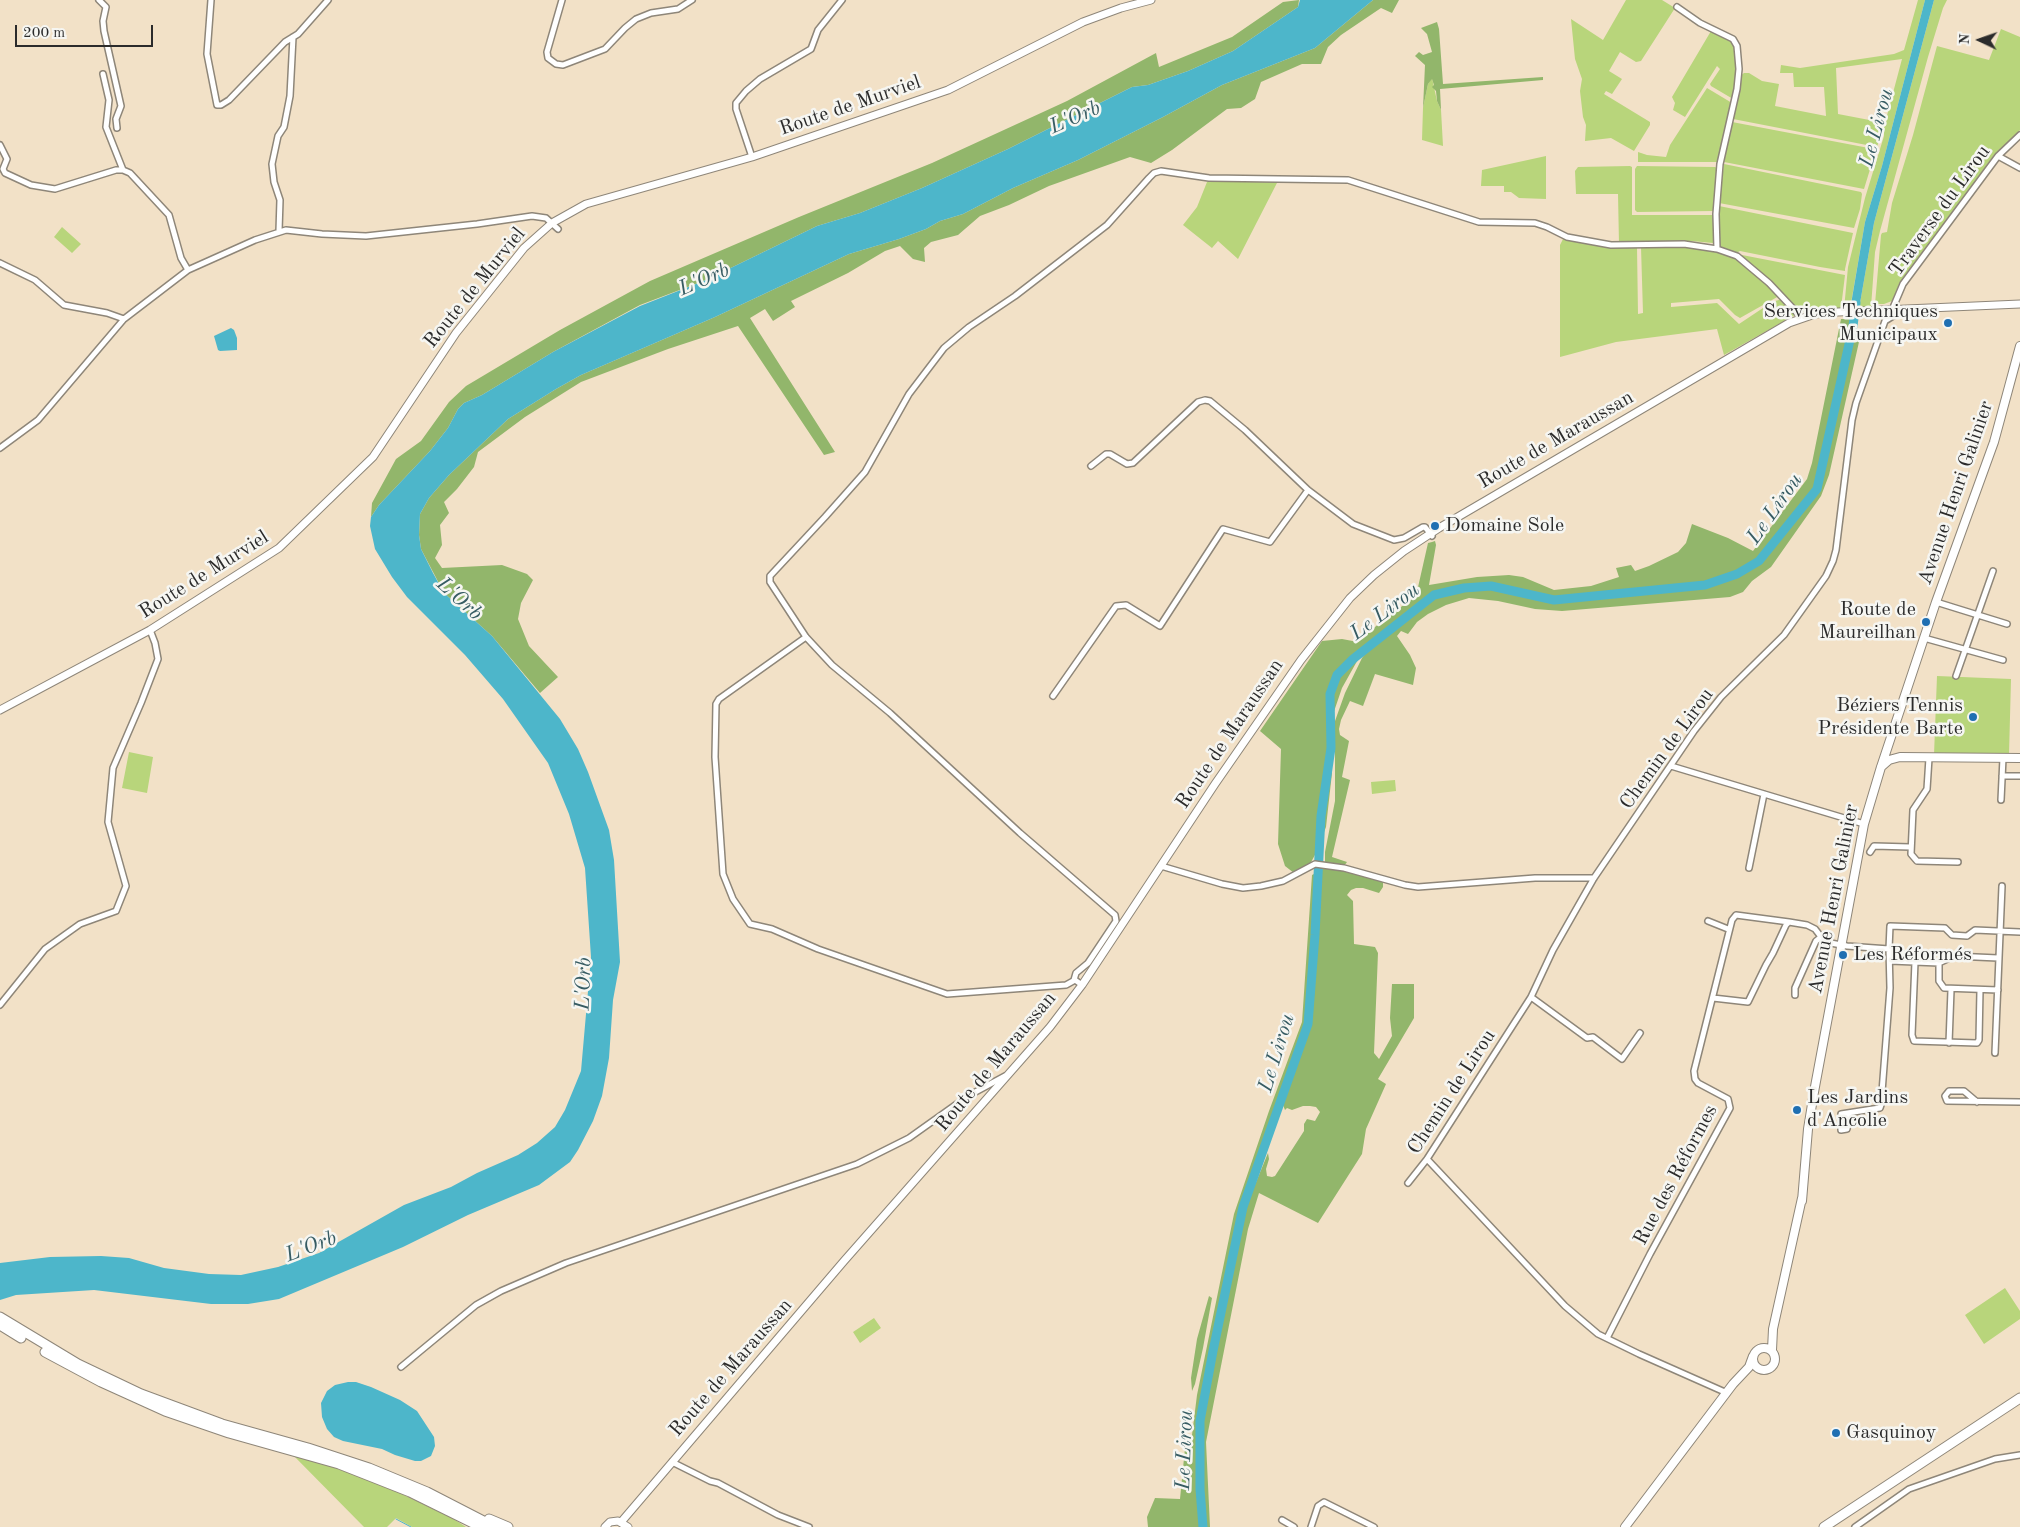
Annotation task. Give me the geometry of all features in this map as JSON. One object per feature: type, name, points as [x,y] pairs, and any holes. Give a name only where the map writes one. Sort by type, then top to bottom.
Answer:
[{"type":"highway","points":[[0,1317],[63,1356],[147,1396],[222,1424],[351,1462],[495,1527]]},
{"type":"highway","points":[[0,1325],[76,1370],[152,1405],[229,1433],[339,1464],[424,1495],[481,1527]]},
{"type":"highway","points":[[1824,1527],[2020,1398]]},
{"type":"highway","points":[[1834,1527],[2020,1405]]},
{"type":"highway","points":[[424,1495],[437,1493],[508,1527]]},
{"type":"highway","points":[[424,1495],[428,1504],[469,1527]]},
{"type":"main road","name":"Route de Murviel","points":[[0,710],[150,630],[279,548],[373,457],[456,333],[524,248],[552,223],[586,204],[752,156],[948,90],[1084,22],[1121,8],[1151,0]]},
{"type":"main road","name":"Route de Maraussan","points":[[622,1522],[844,1261],[1010,1074],[1082,985],[1301,660],[1345,606],[1384,572],[1431,535],[1799,319],[1815,314],[1843,312],[2017,304],[2020,310]]},
{"type":"main road","name":"Avenue Henri Galinier","points":[[1773,1329],[1809,1163],[1817,1072],[1864,824],[1936,602],[1994,442],[2020,346]]},
{"type":"main road","points":[[1892,734],[1892,749],[1900,757]]},
{"type":"main road","points":[[1881,767],[1889,760],[1900,757],[2020,758]]},
{"type":"main road","points":[[1625,1526],[1749,1367],[1756,1351],[1761,1348],[1773,1329]]},
{"type":"main road","points":[[1728,1392],[1751,1373],[1760,1370],[1767,1371],[1773,1366],[1776,1360],[1772,1350],[1773,1329]]},
{"type":"main road","points":[[1761,1348],[1772,1350]]},
{"type":"main road","points":[[1753,1356],[1754,1364],[1760,1370]]},
{"type":"main road","points":[[605,1527],[614,1521],[622,1522],[629,1527],[633,1509]]},
{"type":"street","points":[[99,0],[106,7]]},
{"type":"street","points":[[106,0],[103,21],[104,31],[121,106],[116,119],[117,128]]},
{"type":"street","points":[[211,0],[207,54],[218,106],[229,100],[285,42],[298,34],[328,0]]},
{"type":"street","points":[[562,0],[546,52],[548,58],[556,64],[563,65],[605,49],[624,28],[636,19],[651,13],[678,9],[692,0]]},
{"type":"street","points":[[752,156],[736,103],[760,79],[811,49],[818,30],[842,0]]},
{"type":"street","points":[[1677,7],[1700,23],[1733,40],[1737,46],[1739,69],[1737,89],[1720,164],[1716,214],[1717,249]]},
{"type":"street","points":[[279,231],[280,200],[274,182],[272,164],[278,136],[284,128],[290,96],[293,37]]},
{"type":"street","points":[[103,74],[109,100],[106,127],[123,170]]},
{"type":"street","name":"Traverse du Lirou","points":[[1892,310],[1903,284],[1998,156],[2020,135]]},
{"type":"street","points":[[0,145],[7,159],[3,169],[5,174],[31,185],[55,189],[82,179],[123,170],[130,173],[168,215],[181,258],[188,270]]},
{"type":"street","points":[[1998,156],[2020,168]]},
{"type":"street","points":[[806,637],[719,699],[716,704],[715,756],[724,874],[733,899],[750,924],[772,930],[818,949],[947,994],[1066,984],[1074,980],[1076,973],[1088,963],[1116,920],[1115,915],[1020,833],[905,726],[832,665],[806,637],[770,582],[770,576],[864,472],[909,394],[944,348],[969,327],[1015,296],[1107,225],[1154,173],[1161,171],[1209,178],[1348,180],[1479,222],[1535,224],[1547,227],[1567,237],[1611,245],[1684,244],[1717,249],[1737,256],[1769,283],[1799,319]]},
{"type":"street","points":[[0,448],[38,420],[124,319],[188,270],[279,231],[366,236],[532,216],[540,216],[558,229]]},
{"type":"street","points":[[0,263],[35,280],[64,305],[107,313],[124,319]]},
{"type":"street","name":"Chemin de Lirou","points":[[1408,1183],[1427,1159],[1531,998],[1572,914],[1594,878],[1694,731],[1721,697],[1784,635],[1826,576],[1833,562],[1836,550],[1852,420],[1856,403],[1876,351],[1885,321],[1893,316],[1920,308]]},
{"type":"street","points":[[1091,466],[1106,454],[1110,454],[1127,464],[1133,463],[1198,402],[1210,401],[1245,430],[1308,490],[1354,524],[1394,540],[1404,538],[1423,527],[1426,527],[1431,535]]},
{"type":"street","points":[[1053,696],[1116,606],[1126,605],[1160,626],[1223,529],[1270,542],[1308,490]]},
{"type":"street","points":[[1956,676],[1993,571]]},
{"type":"street","points":[[1936,602],[2007,624]]},
{"type":"street","points":[[0,1005],[45,949],[80,924],[116,911],[126,886],[108,822],[114,768],[142,703],[158,659],[158,652],[150,630]]},
{"type":"street","points":[[1924,638],[2003,660]]},
{"type":"street","points":[[1929,758],[1927,789],[1913,810],[1910,847],[1912,857],[1917,861],[1958,862]]},
{"type":"street","points":[[2001,800],[2003,758]]},
{"type":"street","points":[[1671,766],[1864,824]]},
{"type":"street","points":[[2002,776],[2020,776]]},
{"type":"street","points":[[1749,868],[1764,794]]},
{"type":"street","points":[[1870,852],[1874,846],[1910,847]]},
{"type":"street","points":[[1161,866],[1222,884],[1243,888],[1283,881],[1315,864],[1344,868],[1418,887],[1535,878],[1594,878]]},
{"type":"street","points":[[1996,1053],[2002,886]]},
{"type":"street","points":[[1708,921],[1728,929],[1736,916],[1789,922],[1808,925],[1825,942],[1889,949]]},
{"type":"street","points":[[1713,998],[1748,1002],[1789,922]]},
{"type":"street","points":[[1849,1114],[1880,1108],[1881,1105],[1890,961],[1890,926],[1944,928],[1952,935],[1967,936],[1975,930],[2020,932]]},
{"type":"street","name":"Rue des Réformes","points":[[1607,1338],[1650,1254],[1730,1108],[1728,1099],[1698,1083],[1694,1076],[1728,929]]},
{"type":"street","points":[[1795,995],[1795,988],[1812,949],[1816,941],[1821,937]]},
{"type":"street","points":[[1890,961],[1939,963],[1954,956],[1998,958]]},
{"type":"street","points":[[1915,962],[1912,1039],[1917,1042],[1977,1042],[1979,1040],[1980,990]]},
{"type":"street","points":[[1939,963],[1940,984],[1944,988],[1951,990],[1998,990]]},
{"type":"street","points":[[1074,980],[1082,985]]},
{"type":"street","points":[[1949,1043],[1951,990]]},
{"type":"street","points":[[1531,998],[1622,1059],[1640,1033]]},
{"type":"street","points":[[401,1367],[476,1305],[502,1291],[566,1263],[857,1164],[909,1138],[968,1096],[1010,1074]]},
{"type":"street","points":[[1977,1102],[1964,1091],[1949,1091],[1945,1096],[1948,1101],[1977,1102],[2020,1102]]},
{"type":"street","points":[[1427,1159],[1565,1306],[1607,1338],[1728,1392]]},
{"type":"street","points":[[1855,1527],[1909,1489],[1995,1459],[2020,1454]]},
{"type":"street","points":[[672,1462],[710,1481],[718,1483],[778,1515],[809,1527]]},
{"type":"street","points":[[1311,1527],[1318,1506],[1324,1502],[1374,1527]]},
{"type":"street","points":[[1282,1520],[1294,1527]]},
{"type":"green space","points":[[1299,0],[1298,7],[1233,51],[1188,71],[1148,85],[1132,87],[1008,149],[922,188],[860,213],[817,226],[706,280],[640,305],[553,352],[482,395],[464,403],[430,451],[379,505],[371,517],[372,503],[396,459],[421,441],[449,402],[466,386],[560,330],[650,281],[799,217],[932,163],[1067,101],[1156,53],[1159,67],[1232,37],[1283,2]]},
{"type":"green space","points":[[1373,0],[1399,0],[1392,13],[1381,8],[1341,35],[1328,47],[1321,64],[1302,64],[1261,82],[1255,99],[1241,108],[1227,109],[1172,150],[1151,163],[1130,157],[1049,186],[980,216],[958,235],[931,242],[924,248],[925,262],[913,259],[900,246],[885,251],[848,273],[791,301],[795,307],[773,321],[765,309],[750,318],[835,452],[824,455],[738,326],[668,349],[581,382],[525,417],[478,452],[474,467],[444,502],[449,513],[440,525],[442,545],[435,558],[442,568],[502,565],[527,574],[533,580],[521,603],[518,619],[529,646],[558,677],[540,693],[492,636],[444,593],[421,549],[419,535],[420,514],[429,498],[449,475],[508,419],[581,375],[715,317],[849,254],[899,239],[926,229],[940,221],[963,214],[1013,188],[1078,160],[1222,85],[1315,48]]},
{"type":"green space","points":[[1626,0],[1662,0],[1675,8],[1641,61],[1636,62],[1620,52],[1609,71],[1622,79],[1612,94],[1606,91],[1604,94],[1650,122],[1634,151],[1611,138],[1585,141],[1586,125],[1583,117],[1580,91],[1582,79],[1575,59],[1571,19],[1603,40]]},
{"type":"green space","points":[[1918,0],[1925,0],[1882,166],[1865,222],[1850,309],[1844,309],[1848,267],[1865,198],[1884,136],[1884,125],[1877,147],[1733,119],[1740,76],[1744,73],[1749,73],[1762,81],[1779,84],[1775,106],[1826,116],[1824,87],[1794,87],[1793,73],[1780,73],[1781,65],[1800,68],[1894,54],[1904,50]],"holes":[[[1902,59],[1885,123],[1838,114],[1836,68]]]},
{"type":"green space","points":[[1934,0],[1947,0],[1928,57],[1880,231],[1875,252],[1871,307],[1859,309],[1874,223]]},
{"type":"green space","points":[[1437,22],[1443,84],[1543,77],[1543,80],[1440,89],[1441,110],[1437,101],[1436,91],[1432,87],[1434,85],[1432,79],[1428,84],[1423,108],[1425,65],[1415,56],[1419,52],[1423,55],[1432,52],[1427,34],[1421,28]]},
{"type":"green space","points":[[2001,29],[2020,37],[2020,130],[1994,155],[1921,257],[1899,284],[1892,301],[1884,304],[1875,304],[1881,235],[1887,232],[1892,203],[1937,46],[1989,60]]},
{"type":"green space","points":[[1711,31],[1736,43],[1738,72],[1733,99],[1710,84],[1720,69],[1717,66],[1685,117],[1673,110],[1675,103],[1672,97]]},
{"type":"green space","points":[[1432,78],[1441,110],[1443,146],[1422,140],[1423,108],[1428,84]]},
{"type":"green space","points":[[1707,88],[1732,103],[1717,162],[1638,162],[1638,152],[1666,157],[1670,145]]},
{"type":"green space","points":[[1732,122],[1874,149],[1875,153],[1864,189],[1724,162]]},
{"type":"green space","points":[[1546,156],[1546,199],[1519,198],[1511,192],[1504,192],[1504,186],[1481,186],[1482,170]]},
{"type":"green space","points":[[1724,164],[1861,192],[1860,209],[1854,228],[1719,203]]},
{"type":"green space","points":[[1637,166],[1717,168],[1714,211],[1637,212],[1635,210],[1635,169]]},
{"type":"green space","points":[[1578,167],[1632,167],[1632,215],[1712,215],[1714,220],[1713,243],[1692,241],[1619,244],[1618,194],[1576,194],[1575,171]]},
{"type":"green space","points":[[1278,181],[1238,259],[1218,241],[1212,248],[1183,225],[1197,207],[1207,182]]},
{"type":"green space","points":[[1719,206],[1853,233],[1845,271],[1740,251],[1734,254],[1723,250],[1718,240]]},
{"type":"green space","points":[[62,227],[81,244],[72,253],[54,237]]},
{"type":"green space","points":[[1563,239],[1599,246],[1637,247],[1638,314],[1643,313],[1641,247],[1670,245],[1698,247],[1727,254],[1744,264],[1766,282],[1779,296],[1740,318],[1719,299],[1671,303],[1671,307],[1717,303],[1739,324],[1772,302],[1782,299],[1795,315],[1724,355],[1717,329],[1616,342],[1560,357],[1560,245]]},
{"type":"green space","points":[[1742,255],[1845,275],[1841,308],[1800,312],[1747,261],[1740,257]]},
{"type":"green space","points":[[1841,319],[1851,319],[1836,393],[1841,394],[1855,332],[1861,333],[1829,475],[1821,496],[1771,567],[1752,581],[1743,592],[1730,597],[1562,611],[1535,609],[1498,601],[1469,598],[1446,605],[1428,614],[1417,622],[1408,634],[1401,631],[1397,636],[1416,668],[1413,685],[1375,674],[1363,706],[1350,701],[1341,720],[1340,735],[1349,741],[1342,777],[1350,780],[1332,857],[1347,862],[1344,866],[1325,862],[1325,852],[1335,801],[1335,721],[1345,693],[1362,658],[1369,649],[1430,596],[1369,644],[1342,688],[1328,729],[1332,773],[1326,827],[1310,864],[1294,873],[1285,866],[1278,844],[1281,749],[1260,731],[1322,641],[1342,639],[1358,642],[1383,620],[1416,596],[1428,543],[1435,541],[1436,545],[1429,585],[1477,577],[1509,575],[1523,577],[1554,590],[1591,586],[1619,577],[1616,568],[1631,565],[1635,571],[1649,566],[1678,552],[1686,543],[1692,524],[1728,538],[1753,551],[1807,479],[1812,463]]},
{"type":"green space","name":"Béziers Tennis Présidente Barte","points":[[1937,676],[2011,679],[2009,755],[1934,755]]},
{"type":"green space","points":[[129,752],[153,757],[147,793],[122,788]]},
{"type":"green space","points":[[1395,780],[1396,791],[1372,794],[1371,782]]},
{"type":"green space","points":[[1323,868],[1336,869],[1383,881],[1383,887],[1379,893],[1356,888],[1347,895],[1353,901],[1354,944],[1375,947],[1378,953],[1374,1053],[1379,1059],[1392,1036],[1390,1018],[1392,984],[1414,984],[1414,1018],[1378,1079],[1386,1084],[1366,1129],[1362,1154],[1318,1223],[1259,1193],[1248,1229],[1206,1442],[1210,1527],[1205,1527],[1202,1489],[1204,1413],[1245,1209],[1268,1153],[1267,1176],[1272,1177],[1275,1176],[1304,1131],[1304,1124],[1307,1119],[1315,1121],[1320,1112],[1316,1107],[1310,1106],[1303,1106],[1292,1110],[1287,1108],[1285,1110],[1283,1105],[1310,1025],[1320,873]]},
{"type":"green space","points":[[1316,873],[1314,935],[1306,1025],[1268,1142],[1241,1210],[1201,1413],[1198,1491],[1200,1527],[1148,1527],[1147,1517],[1155,1498],[1180,1499],[1185,1448],[1186,1444],[1191,1443],[1197,1395],[1234,1214],[1302,1022],[1312,875]]},
{"type":"green space","points":[[2005,1288],[2020,1311],[2020,1319],[1984,1344],[1965,1315]]},
{"type":"green space","points":[[1209,1296],[1212,1298],[1203,1348],[1192,1391],[1191,1378],[1197,1339]]},
{"type":"green space","points":[[874,1318],[881,1328],[860,1343],[853,1332]]},
{"type":"green space","points":[[291,1453],[379,1483],[452,1518],[466,1527],[412,1527],[396,1518],[387,1527],[364,1527]]},
{"type":"water","name":"L'Orb","points":[[1300,0],[1373,0],[1315,48],[1222,85],[1078,160],[1013,188],[963,214],[940,221],[926,229],[899,239],[849,254],[715,317],[581,375],[508,419],[449,475],[429,498],[420,514],[419,535],[421,549],[433,573],[444,593],[492,636],[560,719],[578,749],[609,830],[614,860],[620,962],[613,1000],[609,1058],[602,1096],[593,1121],[570,1162],[539,1185],[468,1215],[403,1247],[279,1299],[248,1304],[211,1304],[94,1290],[16,1295],[0,1300],[0,1263],[50,1257],[101,1256],[129,1258],[164,1268],[209,1274],[241,1275],[278,1267],[319,1253],[404,1205],[451,1187],[518,1155],[537,1143],[555,1127],[565,1110],[581,1071],[591,957],[585,868],[569,814],[548,763],[503,699],[465,655],[407,597],[375,549],[370,526],[371,517],[379,505],[430,451],[464,403],[482,395],[553,352],[640,306],[706,280],[817,226],[860,213],[922,188],[1008,149],[1132,87],[1148,85],[1188,71],[1233,51],[1298,7]]},
{"type":"water","points":[[1925,0],[1934,0],[1874,223],[1859,309],[1850,310],[1865,222],[1882,166]]},
{"type":"water","points":[[231,328],[234,330],[237,338],[237,350],[218,350],[214,336]]},
{"type":"water","points":[[356,1382],[371,1387],[400,1400],[417,1411],[434,1437],[435,1446],[431,1456],[421,1461],[415,1461],[382,1449],[343,1441],[334,1437],[327,1429],[322,1417],[321,1403],[327,1391],[335,1385]]},
{"type":"waterway","name":"Le Lirou","points":[[1203,1527],[1200,1489],[1200,1421],[1243,1207],[1308,1024],[1321,816],[1331,748],[1330,694],[1337,675],[1353,659],[1434,595],[1464,588],[1491,586],[1554,600],[1705,585],[1737,574],[1759,561],[1817,489],[1853,326],[1856,303]]},
{"type":"waterway","points":[[396,1519],[411,1527]]},
{"type":"place","name":"Services Techniques Municipaux","points":[[1948,323]]},
{"type":"place","name":"Domaine Sole","points":[[1435,526]]},
{"type":"place","name":"Route de Maureilhan","points":[[1926,622]]},
{"type":"place","name":"Béziers Tennis Présidente Barte","points":[[1973,717]]},
{"type":"place","name":"Les Réformés","points":[[1843,955]]},
{"type":"place","name":"Les Jardins d'Ancolie","points":[[1797,1110]]},
{"type":"place","name":"Gasquinoy","points":[[1836,1433]]}]
